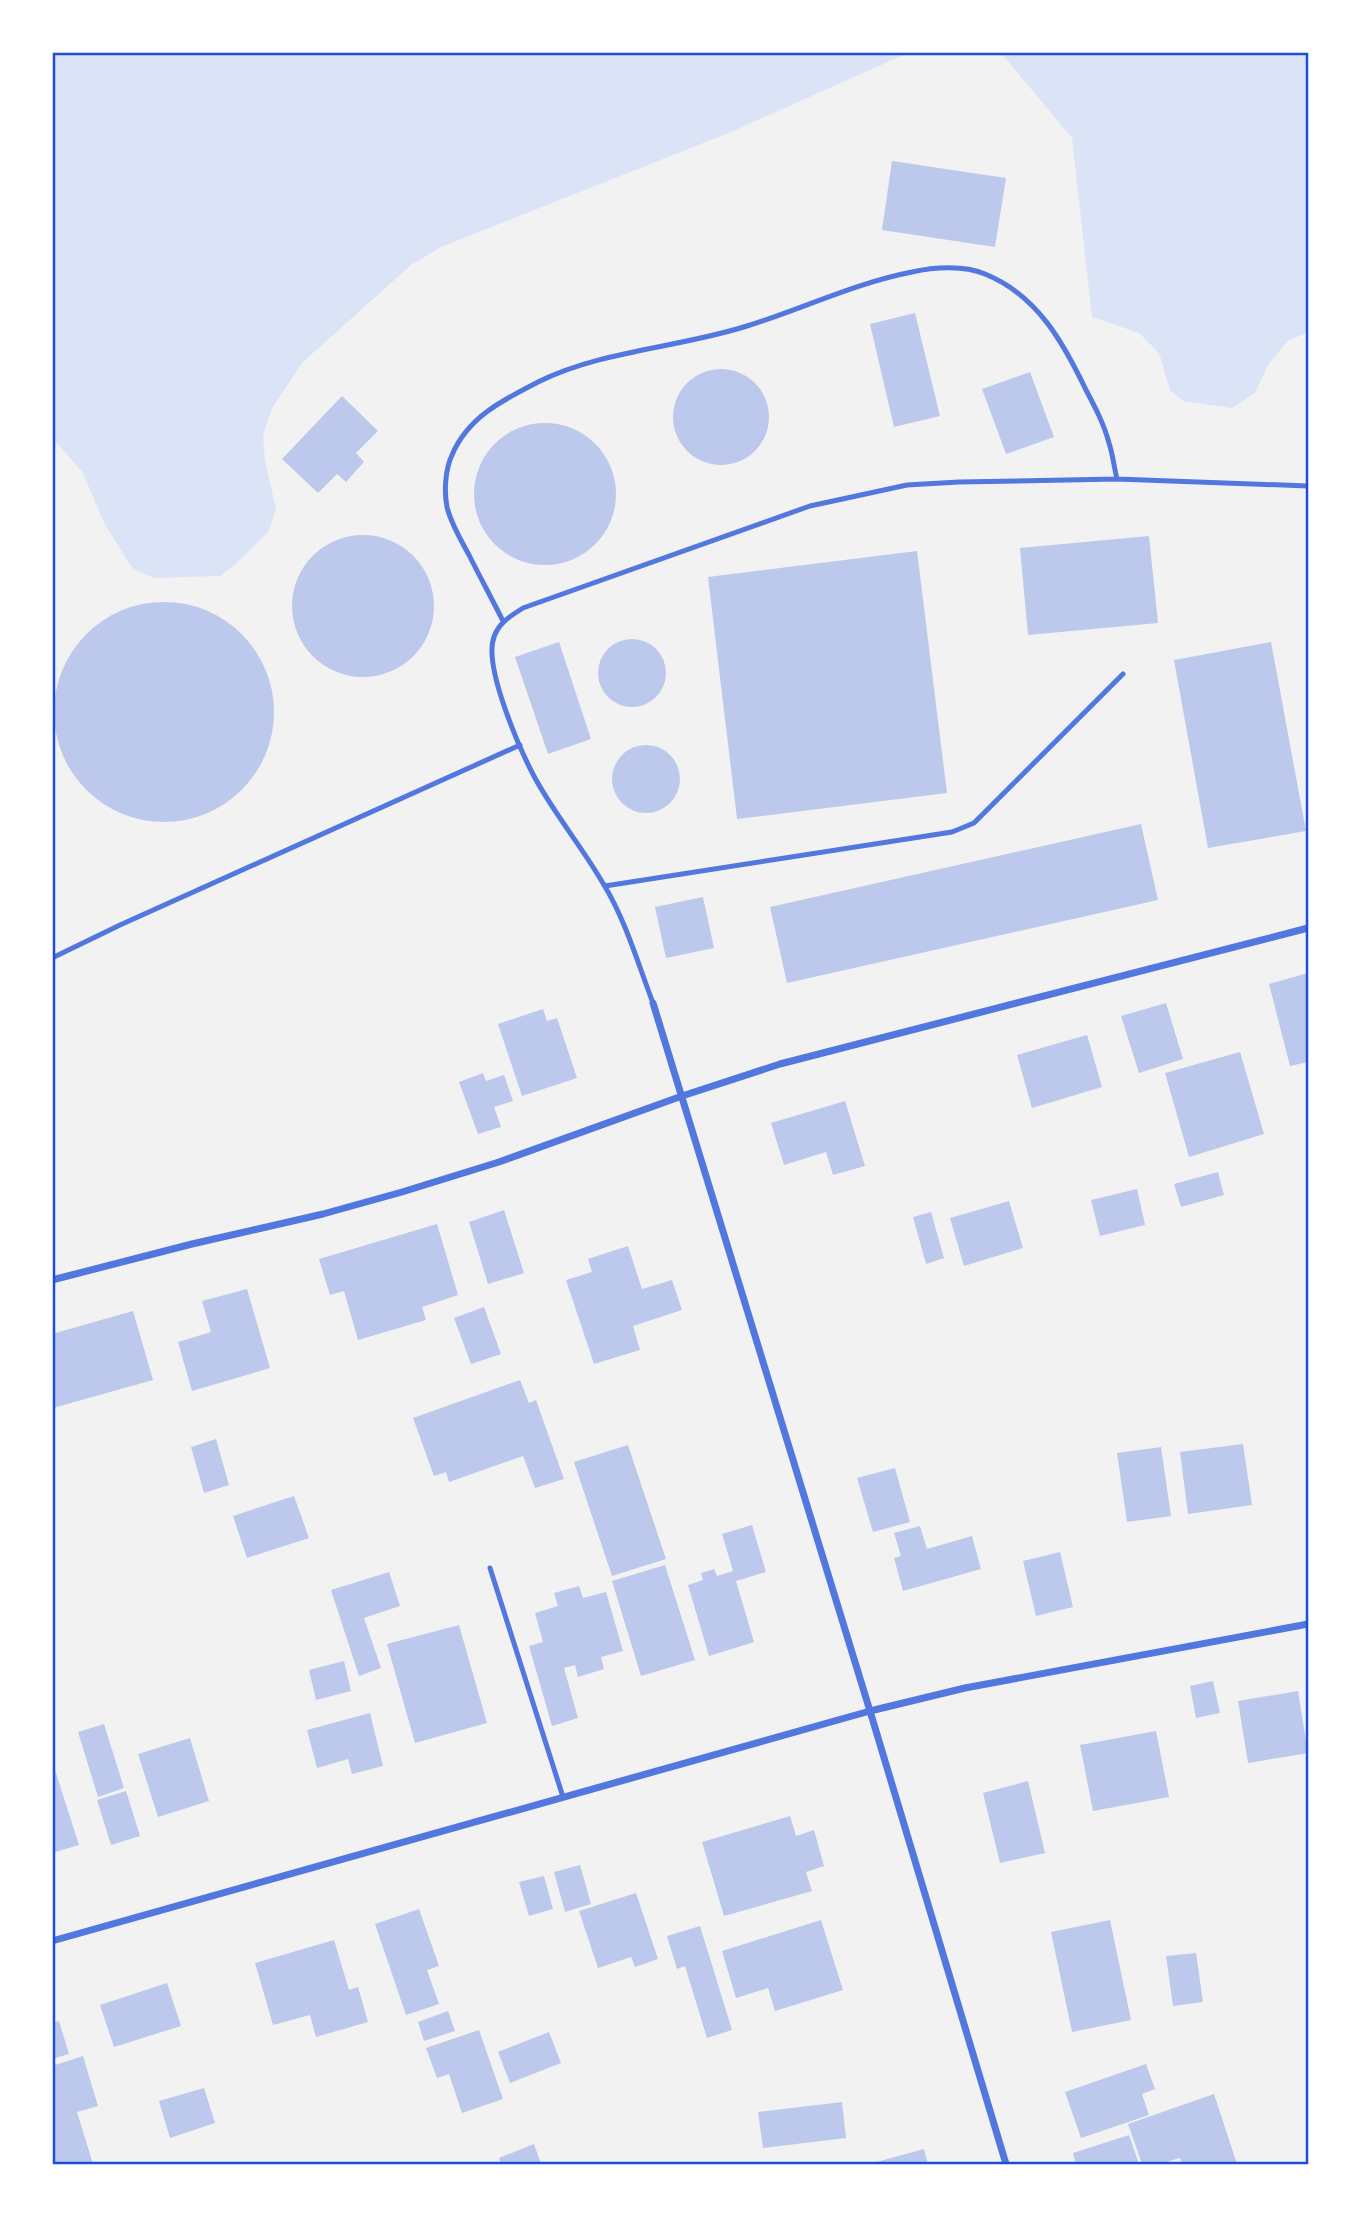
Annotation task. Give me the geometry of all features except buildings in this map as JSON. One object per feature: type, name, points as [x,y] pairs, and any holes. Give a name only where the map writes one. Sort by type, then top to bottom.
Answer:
[{"type":"street","points":[[52,1280],[402,1192],[524,1154],[682,1096],[780,1064],[1308,928]]},
{"type":"street","points":[[653,1003],[1006,2165]]},
{"type":"street","points":[[52,1941],[870,1711],[965,1688],[1308,1624]]},
{"type":"lane","points":[[503,621],[456,531],[447,507],[446,478],[451,456],[467,428],[492,407],[528,388],[587,363],[745,327],[865,285],[912,272],[945,267],[982,272],[1007,284],[1035,308],[1067,350],[1102,421],[1117,479]]},
{"type":"lane","points":[[653,1003],[605,886],[536,779],[520,745],[499,688],[491,657],[493,637],[503,621],[523,608],[797,510],[906,485],[1117,479],[1308,486]]},
{"type":"lane","points":[[605,886],[952,832],[974,823],[1123,674]]},
{"type":"lane","points":[[52,958],[132,919],[520,745]]},
{"type":"lane","points":[[491,1568],[563,1797]]},
{"type":"shaded area","points":[[53,52],[908,53],[731,132],[441,247],[411,265],[302,363],[272,408],[263,435],[265,461],[276,509],[269,531],[221,576],[154,578],[132,568],[104,523],[83,473],[53,441]]},
{"type":"shaded area","points":[[1001,53],[1308,53],[1308,332],[1288,341],[1268,365],[1255,393],[1232,408],[1183,401],[1170,390],[1159,353],[1139,333],[1092,317],[1072,138]]}]
